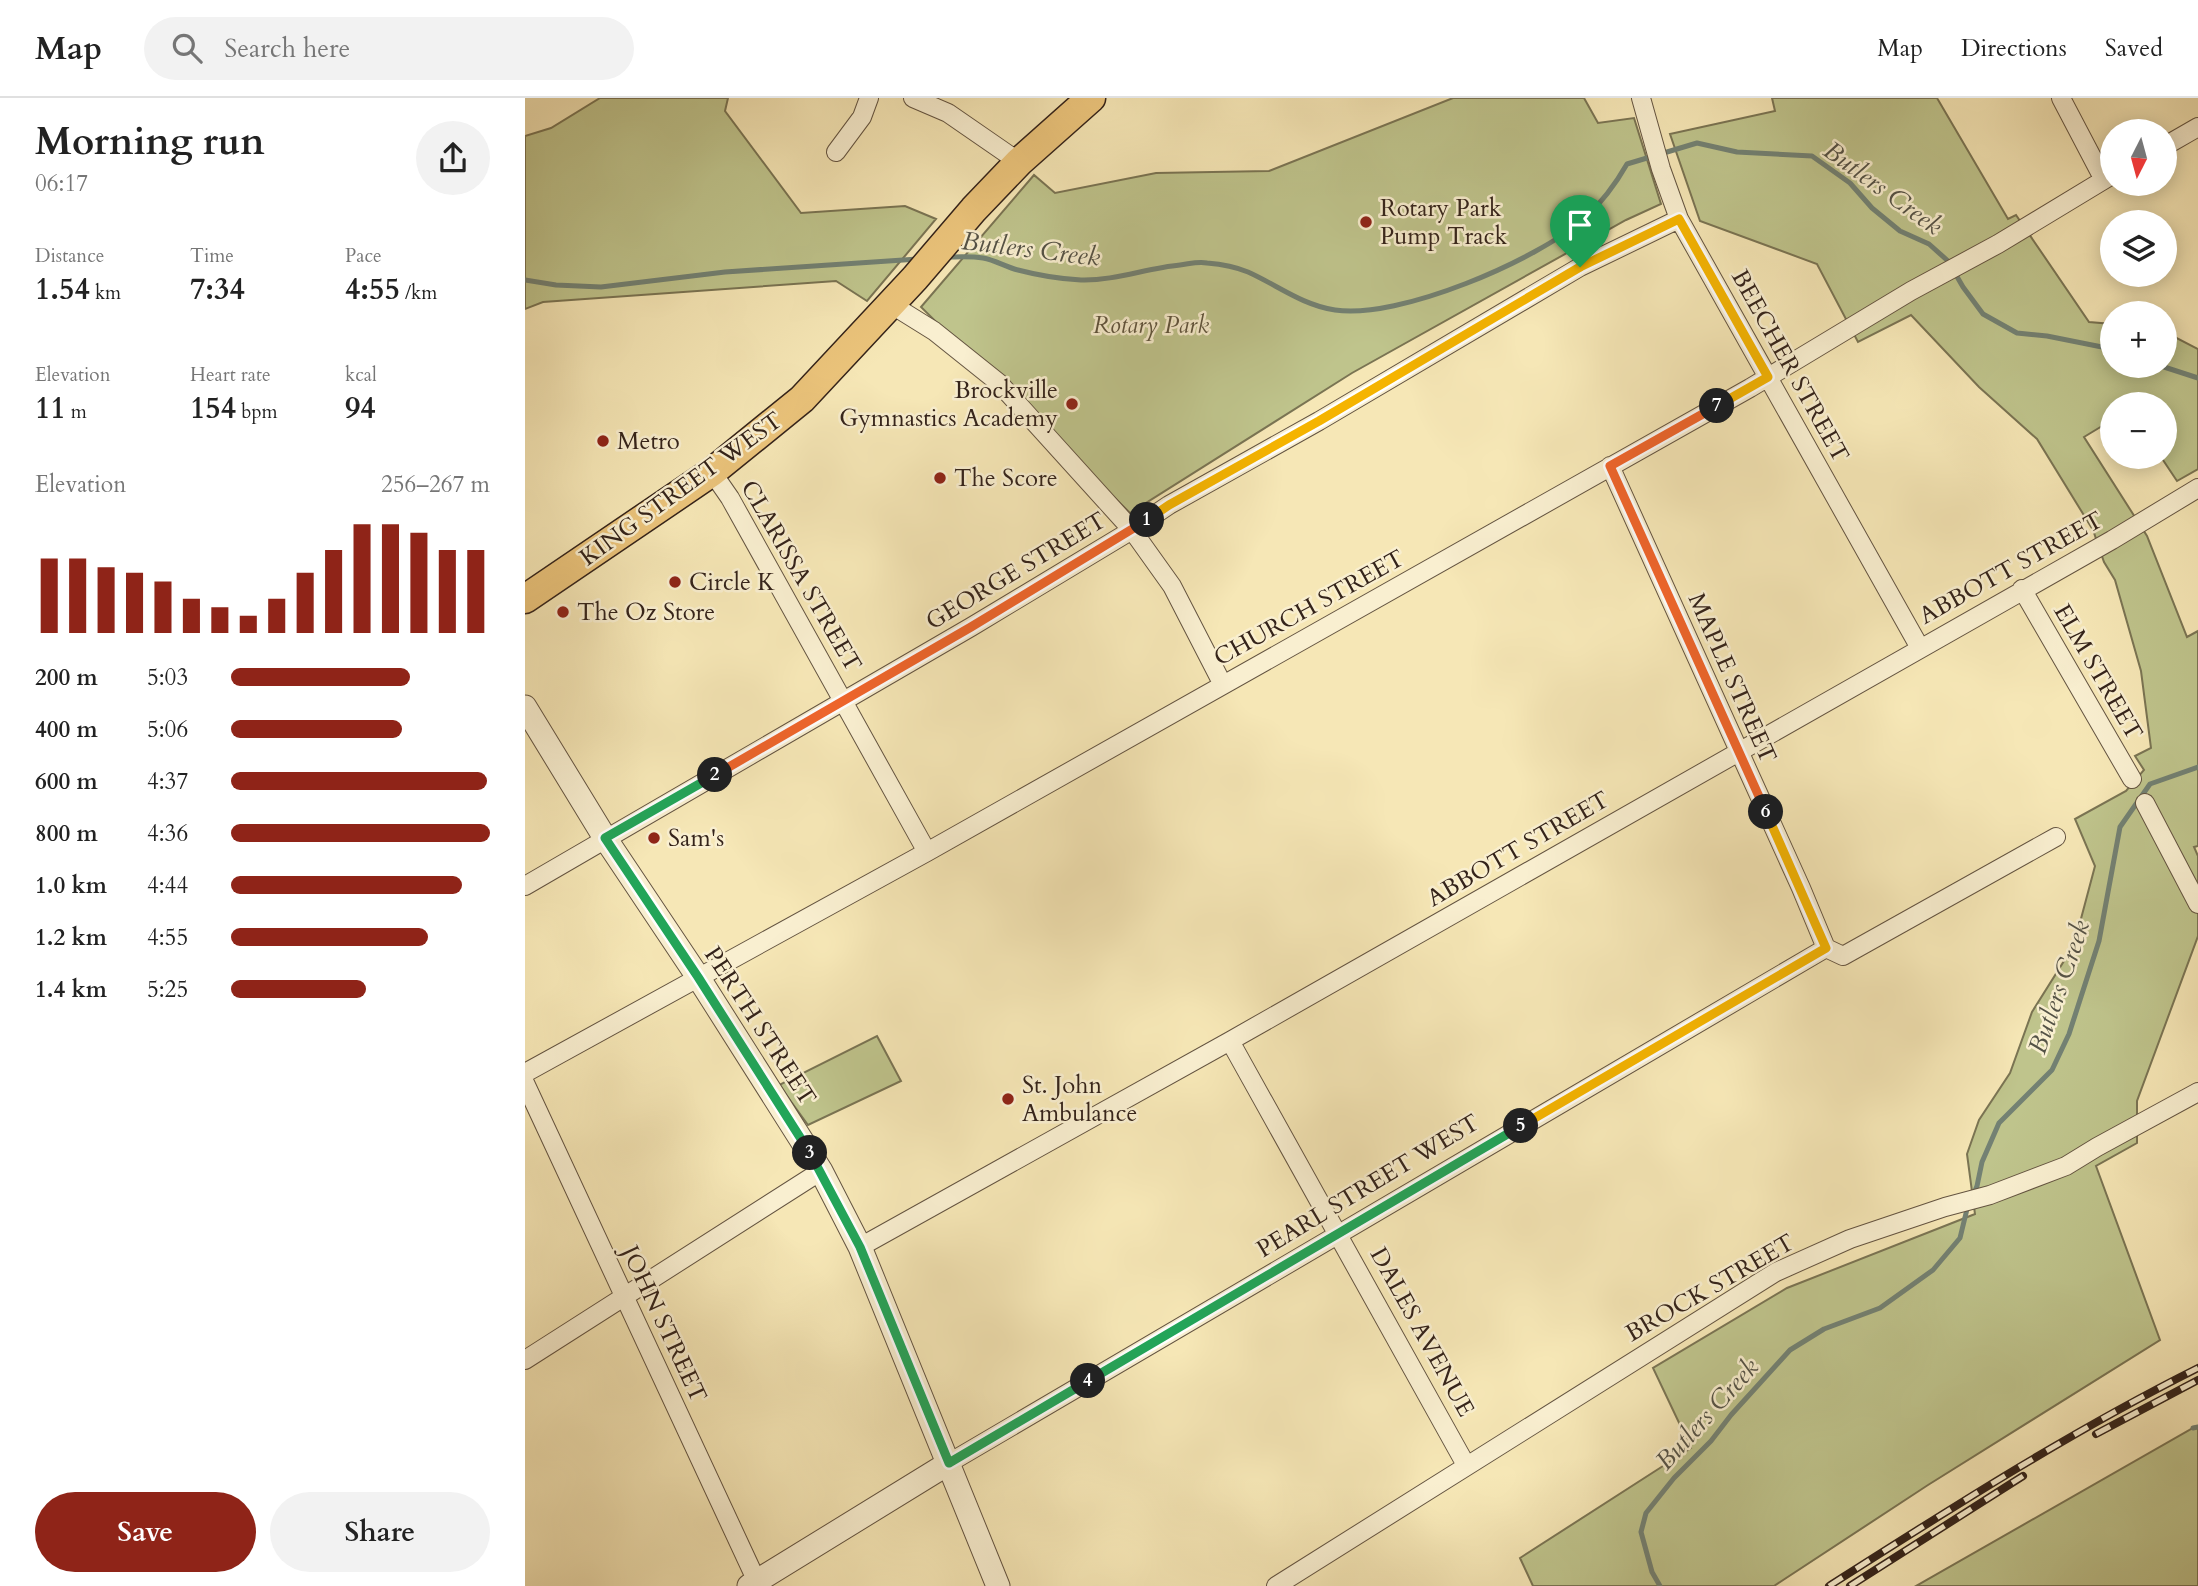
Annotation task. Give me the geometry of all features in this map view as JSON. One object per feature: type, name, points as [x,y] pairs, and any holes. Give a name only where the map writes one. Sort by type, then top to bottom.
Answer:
[{"type":"main road","name":"KING STREET WEST","points":[[525,599],[712,472],[802,399],[1019,162],[1091,98]]},
{"type":"street","points":[[836,152],[862,117],[869,98]]},
{"type":"street","points":[[912,98],[948,113],[1019,162]]},
{"type":"street","name":"BEECHER STREET","points":[[1641,98],[1661,169],[1679,219],[1920,648]]},
{"type":"street","points":[[2061,98],[2100,164]]},
{"type":"street","points":[[2177,139],[2198,127]]},
{"type":"street","name":"CHURCH STREET","points":[[525,1073],[927,852],[1768,377],[2100,183]]},
{"type":"street","name":"GEORGE STREET","points":[[525,886],[1132,530],[1169,505],[1319,421],[1580,267],[1679,219]]},
{"type":"street","points":[[890,303],[934,331],[999,383],[1132,530],[1172,586],[1223,685]]},
{"type":"street","name":"MAPLE STREET","points":[[1610,466],[1826,948]]},
{"type":"street","name":"CLARISSA STREET","points":[[712,472],[730,498],[927,852]]},
{"type":"street","name":"ABBOTT STREET","points":[[860,1247],[1230,1041],[2112,540],[2198,488]]},
{"type":"street","name":"ELM STREET","points":[[2022,589],[2132,779]]},
{"type":"street","name":"PERTH STREET","points":[[525,707],[605,838],[698,977],[821,1171],[860,1247],[998,1586]]},
{"type":"street","points":[[2145,803],[2198,904]]},
{"type":"street","points":[[1826,948],[1843,956],[2056,837]]},
{"type":"street","name":"PEARL STREET WEST","points":[[755,1584],[949,1463],[1826,948]]},
{"type":"street","name":"DALES AVENUE","points":[[1230,1041],[1466,1465]]},
{"type":"street","name":"JOHN STREET","points":[[525,1083],[755,1584]]},
{"type":"street","name":"BROCK STREET","points":[[1276,1586],[1776,1272],[1850,1239],[1990,1195],[2066,1166],[2198,1093]]},
{"type":"street","points":[[525,1360],[821,1171]]},
{"type":"green space","points":[[600,98],[728,98],[725,111],[801,213],[905,206],[936,219],[867,301],[836,281],[543,302],[525,309],[525,136],[551,128]]},
{"type":"green space","name":"Rotary Park","points":[[1453,98],[1584,98],[1598,123],[1634,118],[1661,204],[1626,220],[1352,373],[1130,513],[921,307],[1034,175],[1055,193],[1156,173],[1269,171]]},
{"type":"green space","points":[[1772,98],[1937,98],[2008,219],[2016,215],[2089,322],[2100,323],[2100,378],[2177,378],[2177,338],[2198,349],[2198,469],[2177,481],[2169,469],[2177,469],[2177,392],[2100,392],[2100,427],[2084,437],[2100,462],[2100,469],[2104,469],[2147,536],[2187,637],[2198,631],[2198,846],[2194,847],[2198,856],[2198,936],[2137,1101],[2137,1143],[2096,1166],[2160,1340],[1928,1485],[1774,1586],[1533,1586],[1520,1558],[1691,1448],[1653,1368],[1787,1288],[1975,1214],[1967,1154],[1979,1120],[2010,1073],[2032,1012],[2074,945],[2095,866],[2075,819],[2126,791],[2144,770],[2135,756],[2151,748],[2141,671],[2115,580],[2104,562],[2093,530],[2037,439],[1979,387],[1911,315],[1858,342],[1817,264],[1700,221],[1670,134],[1775,111]]},
{"type":"green space","points":[[877,1036],[901,1081],[808,1125],[779,1085]]},
{"type":"green space","points":[[2198,1426],[2198,1586],[1916,1586],[2193,1428]]},
{"type":"waterway","name":"Butlers Creek","points":[[946,257],[983,258],[1025,272],[1081,280],[1106,279],[1200,262],[1212,263],[1248,272],[1323,307],[1362,311],[1394,306],[1429,296],[1466,283],[1535,252],[1585,218],[1608,193],[1627,164],[1697,143],[1737,152],[1812,156],[1850,183],[1872,208],[1900,231],[1929,244],[1948,261],[1983,314],[2017,333],[2100,347]]},
{"type":"waterway","name":"Butlers Creek","points":[[525,280],[556,285],[601,287],[725,272],[918,259]]},
{"type":"waterway","name":"Butlers Creek","points":[[2177,371],[2198,378]]},
{"type":"waterway","name":"Butlers Creek","points":[[1973,1196],[1982,1162],[1999,1123],[2052,1070],[2069,1034],[2099,941],[2120,827],[2150,784],[2198,767]]},
{"type":"waterway","name":"Butlers Creek","points":[[1660,1586],[1652,1572],[1641,1532],[1646,1513],[1674,1478],[1711,1441],[1790,1350],[1824,1329],[1880,1308],[1933,1270],[1960,1238],[1968,1205]]},
{"type":"waterway","points":[[2193,1428],[2198,1427]]},
{"type":"railway","points":[[1829,1586],[2057,1445],[2198,1368]]},
{"type":"railway","points":[[2096,1434],[2198,1380]]},
{"type":"railway","points":[[1850,1586],[2023,1476]]},
{"type":"place","name":"Rotary Park Pump Track","points":[[1366,222]]},
{"type":"place","name":"Brockville Gymnastics Academy","points":[[1072,404]]},
{"type":"place","name":"Metro","points":[[603,441]]},
{"type":"place","name":"The Score","points":[[940,478]]},
{"type":"place","name":"Circle K","points":[[675,582]]},
{"type":"place","name":"The Oz Store","points":[[563,612]]},
{"type":"place","name":"Sam's","points":[[654,838]]},
{"type":"place","name":"St. John Ambulance","points":[[1008,1099]]},
{"type":"route","points":[[1679,219],[1768,377],[1610,466],[1826,948],[949,1463],[860,1247],[821,1171],[698,977],[605,838],[971,627],[1169,505],[1319,421],[1580,267],[1679,219]]}]
